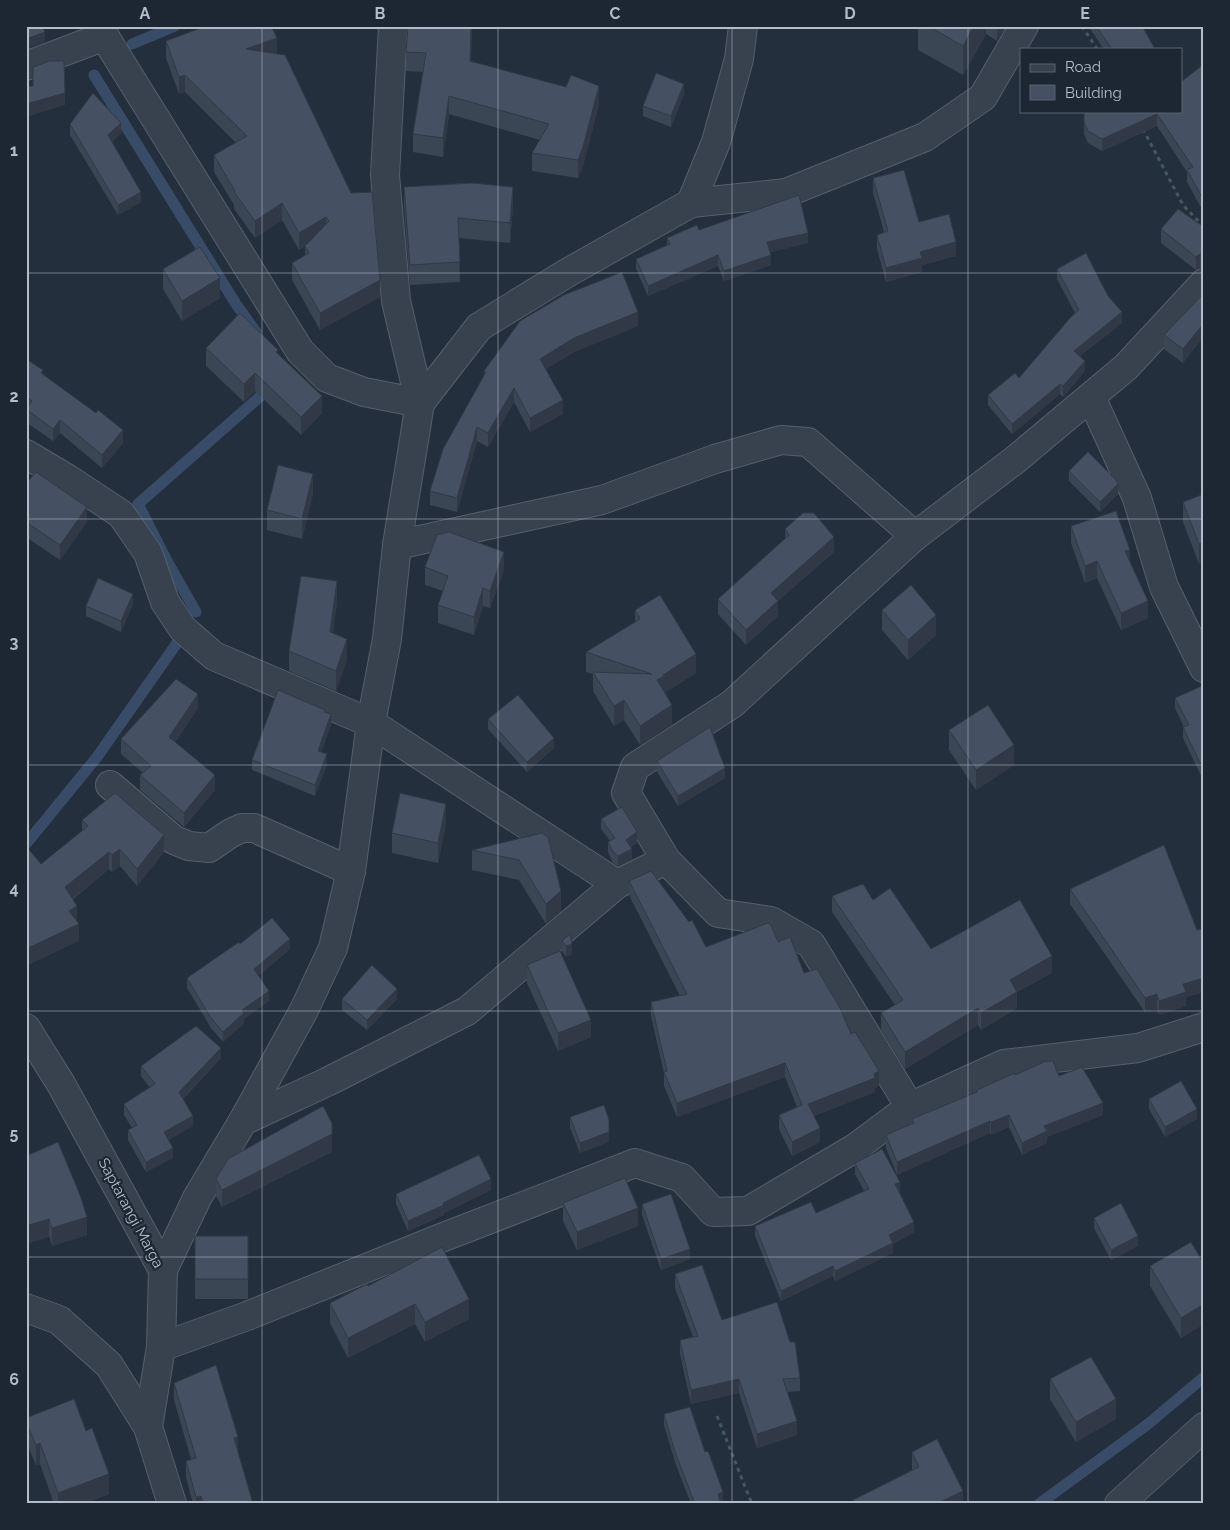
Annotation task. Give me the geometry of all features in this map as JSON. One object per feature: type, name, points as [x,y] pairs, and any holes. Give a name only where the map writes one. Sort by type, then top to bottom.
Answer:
[{"type":"street","points":[[163,1270],[197,1198],[243,1121],[304,1010],[333,948],[351,871],[371,723],[387,639],[397,545],[420,403],[396,301],[386,175],[393,26]]},
{"type":"street","points":[[692,203],[716,142],[738,59],[743,26]]},
{"type":"street","points":[[420,403],[478,327],[567,273],[692,203],[786,193],[925,137],[982,97],[1024,26]]},
{"type":"street","points":[[26,66],[101,31],[300,351],[327,378],[364,392],[420,403]]},
{"type":"street","points":[[910,1107],[811,944],[771,921],[718,913],[666,860],[626,793],[635,768],[732,704],[915,536],[1015,460],[1126,367],[1204,283]]},
{"type":"street","points":[[1091,397],[1137,498],[1164,587],[1201,656]]},
{"type":"street","points":[[397,545],[602,500],[715,459],[781,440],[808,442],[915,536]]},
{"type":"street","points":[[26,454],[121,514],[148,554],[165,602],[183,629],[214,656],[371,723],[617,884]]},
{"type":"street","points":[[110,785],[174,840],[189,846],[210,848],[231,833],[242,828],[254,828],[351,871]]},
{"type":"street","points":[[243,1121],[327,1082],[467,1011],[617,884],[666,860]]},
{"type":"street","points":[[161,1347],[247,1316],[635,1163],[682,1178],[713,1212],[748,1210],[855,1148],[910,1107],[1004,1064],[1138,1048],[1204,1027]]},
{"type":"street","name":"Saptarangi Marga","points":[[26,1028],[61,1084],[163,1270],[161,1347],[148,1427],[172,1504]]},
{"type":"street","points":[[26,1308],[59,1320],[109,1365],[148,1427]]},
{"type":"street","points":[[1119,1504],[1204,1427]]},
{"type":"path","points":[[1082,26],[1096,48]]},
{"type":"path","points":[[1139,123],[1183,205],[1204,227]]},
{"type":"path","points":[[717,1416],[752,1504]]},
{"type":"building","points":[[26,26],[42,26],[45,32],[26,39]]},
{"type":"building","points":[[200,26],[271,26],[277,38],[246,49],[285,55],[351,193],[372,192],[380,280],[320,313],[292,263],[309,253],[305,246],[329,221],[326,217],[299,233],[282,203],[255,221],[234,192],[214,155],[247,136],[185,75],[179,77],[166,41],[201,28]]},
{"type":"building","points":[[408,26],[471,26],[470,61],[566,87],[571,75],[599,86],[578,160],[532,153],[549,124],[449,96],[443,138],[413,134],[426,53],[406,52]]},
{"type":"building","points":[[928,26],[974,26],[963,46]]},
{"type":"building","points":[[1096,26],[1142,26],[1154,48],[1111,48]]},
{"type":"building","points":[[50,61],[64,61],[65,93],[26,104],[26,86],[33,86],[33,67]]},
{"type":"building","points":[[1204,64],[1204,199],[1187,170],[1193,167],[1157,114],[1102,139],[1088,131],[1084,122],[1084,112],[1182,112],[1182,81]]},
{"type":"building","points":[[656,73],[684,84],[671,116],[643,106]]},
{"type":"building","points":[[93,93],[121,123],[108,135],[141,192],[118,205],[70,124]]},
{"type":"building","points":[[904,170],[919,222],[949,214],[956,242],[920,252],[922,258],[886,268],[877,235],[888,231],[873,178]]},
{"type":"building","points":[[472,183],[513,187],[510,223],[458,218],[460,262],[410,265],[404,187]]},
{"type":"building","points":[[799,195],[808,233],[767,242],[771,255],[724,271],[718,255],[648,286],[636,259],[670,244],[667,238],[697,225],[699,230]]},
{"type":"building","points":[[1178,209],[1204,227],[1204,254],[1196,257],[1161,229]]},
{"type":"building","points":[[200,247],[220,278],[182,301],[163,269]]},
{"type":"building","points":[[1086,253],[1108,296],[1122,312],[1074,351],[1085,361],[1063,386],[1060,384],[1012,424],[988,395],[1015,373],[1019,378],[1079,310],[1057,269]]},
{"type":"building","points":[[622,272],[638,312],[574,338],[540,359],[563,400],[530,418],[514,388],[488,433],[477,427],[457,498],[430,491],[443,449],[486,372],[484,371],[520,321],[564,295]]},
{"type":"building","points":[[1204,293],[1204,323],[1183,349],[1164,335]]},
{"type":"building","points":[[240,313],[278,350],[276,352],[322,396],[301,417],[255,373],[244,384],[206,348]]},
{"type":"building","points":[[26,359],[43,370],[41,373],[96,413],[98,410],[123,430],[102,455],[60,420],[53,429],[26,409],[32,401],[26,397]]},
{"type":"building","points":[[1088,452],[1118,484],[1100,502],[1069,471]]},
{"type":"building","points":[[278,465],[313,474],[302,519],[267,510]]},
{"type":"building","points":[[36,472],[87,507],[60,545],[26,522],[26,478],[29,480]]},
{"type":"building","points":[[1204,494],[1204,542],[1199,544],[1183,502]]},
{"type":"building","points":[[1116,511],[1130,550],[1125,551],[1148,601],[1121,613],[1097,561],[1085,566],[1071,526]]},
{"type":"building","points":[[803,513],[814,513],[834,537],[771,593],[778,601],[746,630],[718,599],[789,535],[785,529]]},
{"type":"building","points":[[449,532],[504,552],[490,591],[483,588],[474,617],[438,605],[448,576],[425,567],[437,535]]},
{"type":"building","points":[[301,576],[337,581],[330,632],[347,639],[336,671],[289,651]]},
{"type":"building","points":[[98,578],[133,594],[121,621],[86,606]]},
{"type":"building","points":[[911,585],[936,615],[908,640],[882,610]]},
{"type":"building","points":[[660,595],[696,654],[657,680],[672,705],[640,726],[624,700],[614,706],[593,672],[652,674],[586,652],[640,619],[635,610]]},
{"type":"building","points":[[176,679],[198,694],[169,737],[215,775],[184,813],[140,775],[151,766],[121,739]]},
{"type":"building","points":[[1204,685],[1204,767],[1202,767],[1183,727],[1189,725],[1175,698]]},
{"type":"building","points":[[278,690],[331,714],[318,751],[327,754],[315,785],[252,760]]},
{"type":"building","points":[[518,695],[554,738],[527,762],[488,719]]},
{"type":"building","points":[[988,705],[1014,745],[976,770],[949,730]]},
{"type":"building","points":[[710,727],[725,768],[678,796],[657,761]]},
{"type":"building","points":[[115,793],[164,835],[137,869],[120,849],[112,855],[109,852],[65,887],[77,906],[69,911],[79,924],[26,949],[26,846],[41,864],[88,826],[82,820]]},
{"type":"building","points":[[400,793],[446,804],[438,843],[392,833]]},
{"type":"building","points":[[622,807],[637,832],[626,840],[632,849],[618,856],[613,852],[608,842],[615,838],[601,819]]},
{"type":"building","points":[[542,833],[548,837],[561,891],[546,904],[519,860],[472,850]]},
{"type":"building","points":[[1164,845],[1197,930],[1204,928],[1204,978],[1183,984],[1186,992],[1159,1001],[1157,994],[1145,998],[1070,889]]},
{"type":"building","points":[[651,871],[689,922],[692,920],[706,947],[768,923],[771,925],[778,942],[790,937],[804,973],[817,969],[840,1008],[851,1034],[855,1032],[879,1071],[874,1074],[875,1078],[808,1104],[820,1128],[792,1142],[779,1115],[802,1105],[785,1063],[677,1103],[664,1072],[667,1071],[651,1002],[687,994],[629,881]]},
{"type":"building","points":[[863,884],[873,900],[890,888],[931,949],[1020,900],[1052,956],[1010,980],[1017,992],[981,1013],[978,1008],[905,1052],[881,1013],[903,1000],[832,896]]},
{"type":"building","points":[[272,918],[290,939],[254,969],[269,991],[242,1010],[244,1013],[223,1032],[211,1018],[187,978],[239,942],[240,944]]},
{"type":"building","points":[[570,934],[572,944],[566,946],[562,941]]},
{"type":"building","points":[[560,951],[591,1020],[558,1033],[527,965]]},
{"type":"building","points":[[372,965],[397,989],[367,1020],[342,999]]},
{"type":"building","points":[[196,1026],[221,1048],[179,1092],[193,1116],[164,1132],[173,1148],[146,1162],[128,1130],[137,1125],[124,1104],[155,1084],[141,1066]]},
{"type":"building","points":[[1053,1061],[1059,1076],[1082,1067],[1103,1103],[1044,1126],[1047,1131],[1022,1143],[1009,1115],[990,1121],[897,1162],[886,1135],[914,1123],[912,1119],[977,1092],[977,1090],[1015,1073],[1015,1075],[1044,1062]]},
{"type":"building","points":[[1181,1081],[1197,1109],[1165,1127],[1149,1099]]},
{"type":"building","points":[[604,1105],[609,1120],[609,1132],[580,1143],[570,1117]]},
{"type":"building","points":[[323,1106],[332,1123],[332,1134],[222,1190],[216,1179],[228,1159]]},
{"type":"building","points":[[58,1142],[87,1217],[52,1228],[49,1219],[26,1226],[26,1156]]},
{"type":"building","points":[[882,1149],[900,1182],[895,1184],[914,1222],[889,1235],[893,1243],[835,1271],[833,1266],[781,1291],[755,1226],[811,1202],[816,1213],[869,1189],[855,1163]]},
{"type":"building","points":[[479,1155],[491,1179],[443,1203],[444,1205],[408,1221],[396,1194]]},
{"type":"building","points":[[625,1178],[638,1208],[577,1232],[563,1203]]},
{"type":"building","points":[[671,1194],[690,1249],[661,1259],[642,1204]]},
{"type":"building","points":[[1121,1203],[1138,1236],[1111,1250],[1094,1218]]},
{"type":"building","points":[[195,1236],[248,1236],[248,1279],[195,1279]]},
{"type":"building","points":[[1191,1242],[1204,1264],[1204,1304],[1181,1318],[1150,1266]]},
{"type":"building","points":[[442,1247],[469,1299],[425,1322],[415,1304],[348,1338],[330,1303],[367,1284],[368,1286]]},
{"type":"building","points":[[702,1265],[722,1320],[777,1302],[790,1342],[795,1342],[800,1378],[783,1379],[797,1421],[757,1434],[739,1379],[691,1390],[680,1340],[698,1336],[675,1274]]},
{"type":"building","points":[[1091,1357],[1116,1399],[1076,1422],[1050,1379]]},
{"type":"building","points":[[216,1365],[238,1437],[234,1438],[253,1504],[204,1504],[201,1496],[196,1497],[186,1461],[196,1458],[174,1383]]},
{"type":"building","points":[[74,1399],[86,1431],[92,1428],[109,1474],[58,1493],[40,1443],[36,1445],[26,1418]]},
{"type":"building","points":[[690,1407],[705,1452],[708,1451],[723,1492],[718,1494],[721,1504],[695,1504],[675,1452],[664,1414]]},
{"type":"building","points":[[937,1439],[963,1491],[936,1504],[855,1504],[853,1500],[919,1467],[912,1452]]},
{"type":"waterway","points":[[132,44],[175,26]]},
{"type":"waterway","points":[[94,75],[236,304],[256,332]]},
{"type":"waterway","points":[[196,612],[138,504],[272,386]]},
{"type":"waterway","points":[[26,844],[97,757],[177,643]]},
{"type":"waterway","points":[[1039,1504],[1148,1424],[1204,1377]]}]
